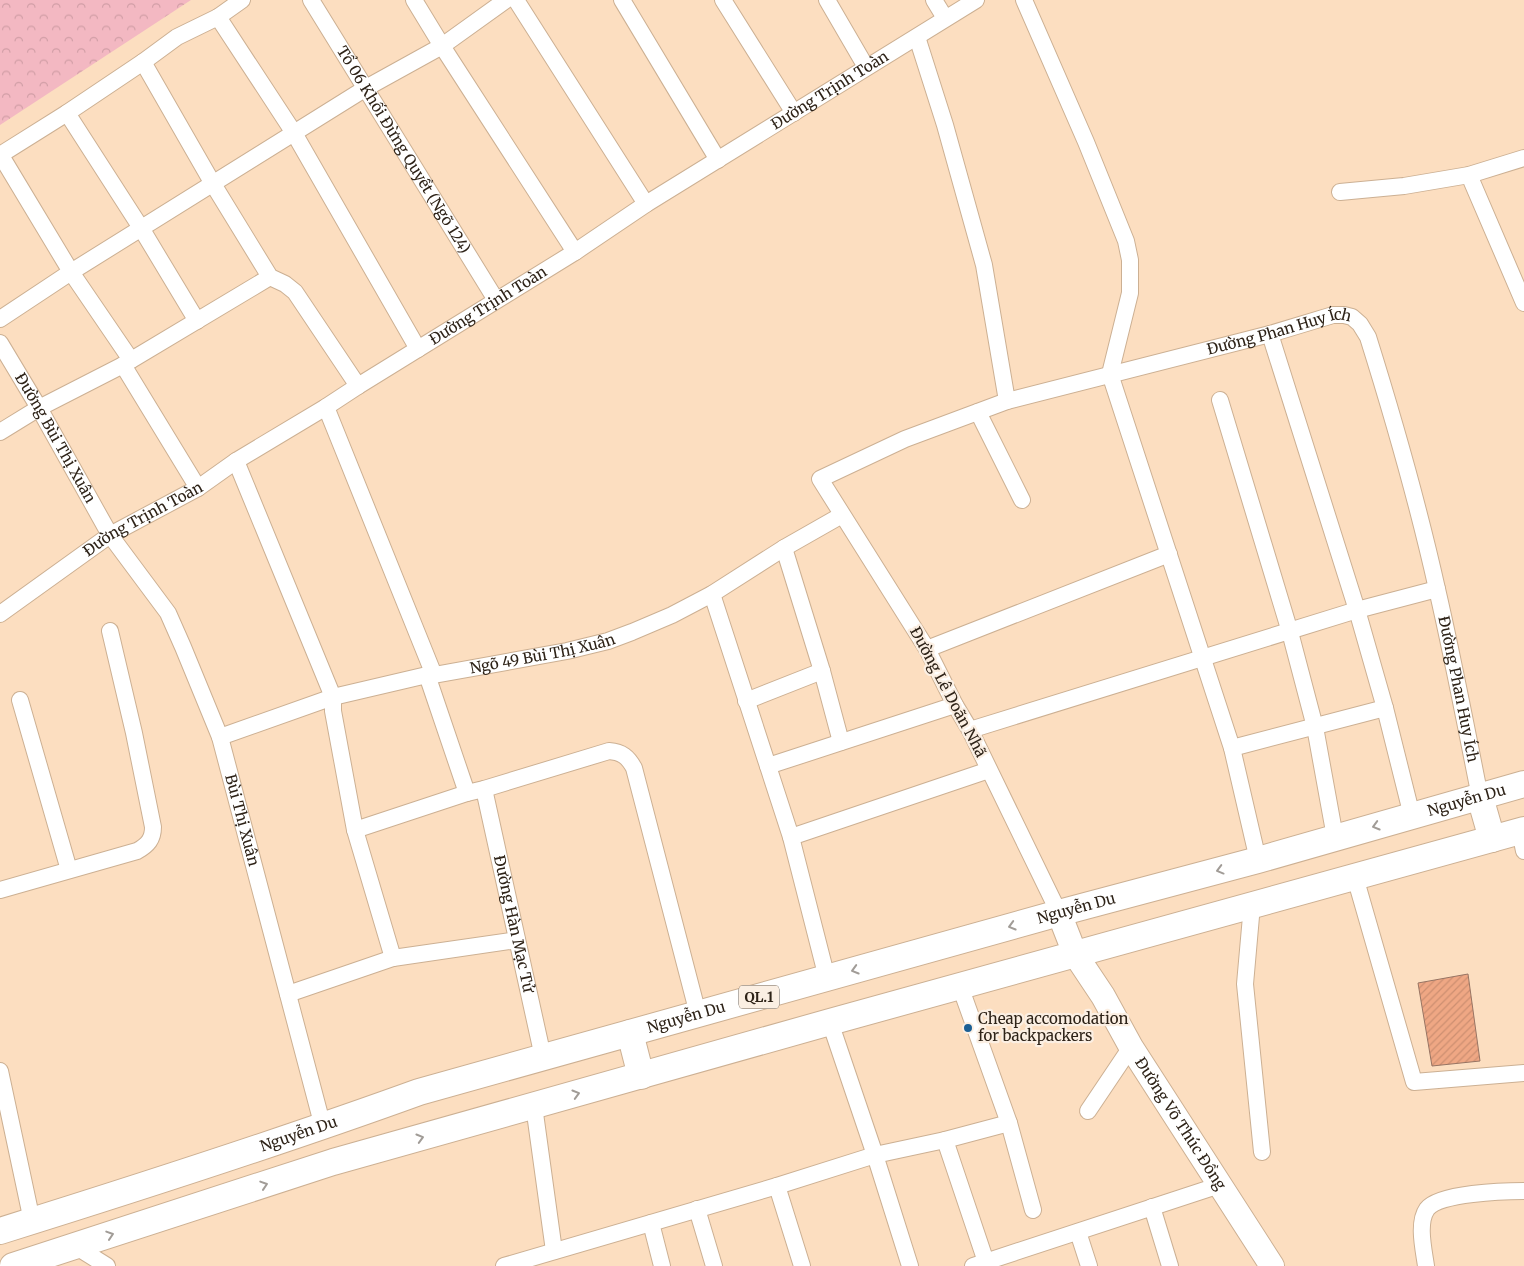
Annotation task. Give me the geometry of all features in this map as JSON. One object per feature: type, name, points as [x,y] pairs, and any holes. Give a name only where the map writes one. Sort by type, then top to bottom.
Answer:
[{"type":"main road","name":"Nguyễn Du","points":[[0,1231],[69,1211],[323,1127],[420,1092],[1058,913],[1258,860],[1524,784]]},
{"type":"main road","points":[[1480,797],[1492,839]]},
{"type":"main road","points":[[13,1266],[333,1162],[1492,839],[1523,838]]},
{"type":"main road","points":[[630,1033],[641,1076]]},
{"type":"main road","points":[[323,1127],[333,1162]]},
{"type":"main road","points":[[32,1221],[42,1257]]},
{"type":"street","points":[[198,488],[127,363],[0,154],[67,113],[143,62],[177,36],[218,17],[242,0]]},
{"type":"street","name":"Tổ 06 Khối Đừng Quyềt (Ngõ 124)","points":[[311,0],[496,300]]},
{"type":"street","points":[[414,0],[575,252]]},
{"type":"street","points":[[0,319],[71,272],[366,88],[442,46],[506,0]]},
{"type":"street","points":[[516,0],[646,204]]},
{"type":"street","points":[[622,0],[718,160]]},
{"type":"street","points":[[723,0],[794,113]]},
{"type":"street","points":[[826,0],[866,67]]},
{"type":"street","points":[[934,0],[945,18]]},
{"type":"street","name":"Đường Trịnh Toàn","points":[[0,614],[110,535],[198,488],[236,461],[575,252],[646,204],[976,0]]},
{"type":"street","points":[[1024,0],[1086,142],[1126,241],[1130,260],[1130,293],[1110,374],[1232,748],[1258,860]]},
{"type":"street","points":[[218,17],[294,133],[418,349]]},
{"type":"street","points":[[917,37],[945,124],[984,265],[1007,401]]},
{"type":"street","points":[[143,62],[213,184],[270,277],[285,284],[295,292],[358,386]]},
{"type":"street","points":[[67,113],[141,228],[197,321]]},
{"type":"street","points":[[1340,192],[1404,186],[1469,175],[1524,158]]},
{"type":"street","points":[[1469,175],[1524,302]]},
{"type":"street","points":[[0,432],[39,408],[127,363],[270,277]]},
{"type":"street","name":"Đường Phan Huy Ích","points":[[820,480],[905,439],[1007,401],[1338,315],[1352,317],[1364,329],[1368,337],[1421,522],[1437,589],[1480,797]]},
{"type":"street","points":[[1270,334],[1357,610],[1412,816]]},
{"type":"street","name":"Đường Bùi Thị Xuân","points":[[0,343],[39,408],[110,535]]},
{"type":"street","points":[[1220,400],[1290,632],[1315,727],[1335,837]]},
{"type":"street","points":[[326,407],[431,675],[468,793]]},
{"type":"street","points":[[978,412],[1022,500]]},
{"type":"street","points":[[236,461],[333,697],[333,711],[355,830],[393,958]]},
{"type":"street","name":"Đường Lê Doãn Nhã","points":[[820,480],[927,649],[970,730],[1058,913]]},
{"type":"street","name":"Ngõ 49 Bùi Thị Xuân","points":[[220,737],[333,697],[431,675],[566,651],[608,641],[672,615],[712,594],[784,548],[842,515]]},
{"type":"street","name":"Bùi Thị Xuân","points":[[110,535],[168,613],[220,737],[323,1127]]},
{"type":"street","points":[[784,548],[842,742]]},
{"type":"street","points":[[927,649],[1169,554]]},
{"type":"street","points":[[970,730],[1357,610],[1437,589]]},
{"type":"street","points":[[712,594],[791,837],[827,978]]},
{"type":"street","points":[[0,890],[137,851],[146,846],[151,838],[153,827],[134,733],[110,631]]},
{"type":"street","points":[[746,701],[822,671]]},
{"type":"street","points":[[20,700],[69,870]]},
{"type":"street","points":[[768,766],[955,704]]},
{"type":"street","points":[[1232,748],[1384,708]]},
{"type":"street","points":[[355,830],[468,793],[610,751],[624,755],[630,761],[636,777],[698,1014]]},
{"type":"street","points":[[791,837],[989,770]]},
{"type":"street","name":"Đường Hàn Mạc Tử","points":[[484,789],[542,1057]]},
{"type":"street","points":[[1355,877],[1414,1082],[1524,1073]]},
{"type":"street","points":[[1252,905],[1246,984],[1262,1152]]},
{"type":"street","name":"Đường Võ Thúc Đồng","points":[[1058,913],[1076,954],[1103,996],[1131,1047],[1272,1266]]},
{"type":"street","points":[[288,994],[393,958],[517,940]]},
{"type":"street","points":[[960,986],[1009,1123],[1033,1210]]},
{"type":"street","points":[[830,1022],[910,1266]]},
{"type":"street","points":[[1088,1111],[1131,1047]]},
{"type":"street","points":[[0,1071],[32,1221]]},
{"type":"street","points":[[534,1106],[549,1257]]},
{"type":"street","points":[[504,1266],[549,1257],[651,1223],[875,1155],[945,1140],[1009,1123]]},
{"type":"street","points":[[945,1140],[980,1264],[1003,1261],[1078,1232],[1220,1185]]},
{"type":"street","points":[[777,1186],[802,1266]]},
{"type":"street","points":[[1426,1266],[1421,1234],[1426,1211],[1432,1204],[1462,1195],[1496,1191],[1524,1191]]},
{"type":"street","points":[[1152,1207],[1170,1266]]},
{"type":"street","points":[[697,1209],[714,1266]]},
{"type":"street","points":[[651,1223],[662,1266]]},
{"type":"street","points":[[1078,1232],[1089,1266]]},
{"type":"street","points":[[75,1246],[108,1266]]},
{"type":"green space","points":[[0,0],[191,0],[0,125]]},
{"type":"building","points":[[1468,974],[1480,1061],[1432,1066],[1418,983]]},
{"type":"place","name":"Cheap accomodation for backpackers","points":[[968,1028]]}]
